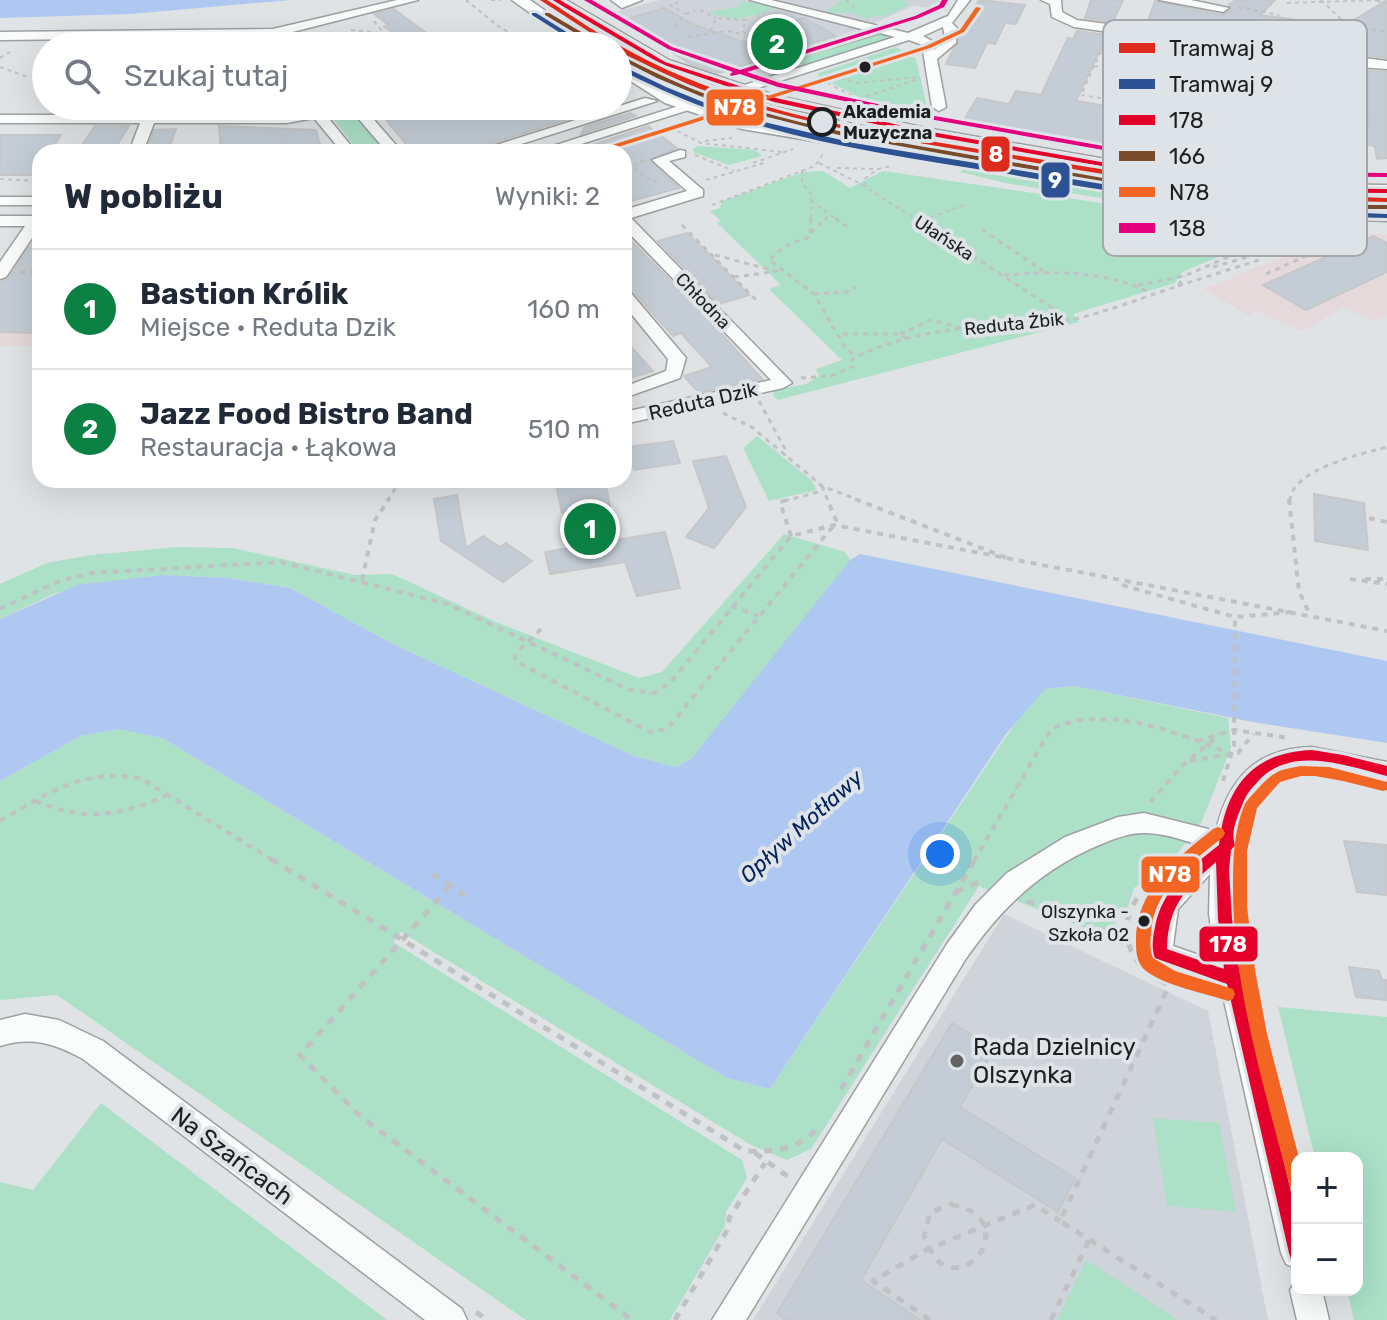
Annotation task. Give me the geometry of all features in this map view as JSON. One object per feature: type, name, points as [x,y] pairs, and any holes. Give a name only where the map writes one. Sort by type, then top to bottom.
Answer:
[{"type":"main road","points":[[520,0],[567,32]]},
{"type":"main road","points":[[555,0],[608,32]]},
{"type":"main road","points":[[632,46],[648,56],[736,82],[774,100],[926,133],[1103,164]]},
{"type":"main road","points":[[632,74],[687,106],[742,124],[809,138],[1103,183]]},
{"type":"main road","points":[[771,80],[774,100]]},
{"type":"main road","points":[[1367,192],[1387,191]]},
{"type":"main road","points":[[1367,214],[1387,215]]},
{"type":"street","points":[[290,32],[412,0]]},
{"type":"street","points":[[617,0],[622,4],[636,0]]},
{"type":"street","points":[[756,0],[914,36],[927,42],[939,107]]},
{"type":"street","points":[[736,82],[771,80],[914,36],[945,23],[958,13],[964,0]]},
{"type":"street","points":[[1047,0],[1056,1],[1056,14],[1074,23],[1103,27]]},
{"type":"street","points":[[1165,0],[1223,8]]},
{"type":"street","points":[[930,58],[945,51],[953,35],[945,23]]},
{"type":"street","points":[[573,144],[687,106],[736,82],[882,29]]},
{"type":"street","points":[[0,36],[32,36]]},
{"type":"street","points":[[1367,64],[1387,65]]},
{"type":"street","points":[[632,106],[650,101]]},
{"type":"street","points":[[0,119],[32,119]]},
{"type":"street","points":[[139,144],[149,120]]},
{"type":"street","points":[[323,120],[343,144]]},
{"type":"street","points":[[366,120],[388,144]]},
{"type":"street","points":[[508,144],[587,120]]},
{"type":"street","name":"Chłodna","points":[[632,214],[698,193],[659,160],[684,155]]},
{"type":"street","points":[[0,201],[32,201]]},
{"type":"street","points":[[0,221],[32,221]]},
{"type":"street","name":"Chłodna","points":[[632,225],[792,380]]},
{"type":"street","points":[[0,274],[32,229]]},
{"type":"street","points":[[632,305],[677,358],[674,374],[632,390]]},
{"type":"street","name":"Reduta Dzik","points":[[632,415],[792,380]]},
{"type":"street","points":[[1291,1227],[1233,979],[1222,898],[1233,806],[1242,789],[1269,764],[1310,757],[1387,771]]},
{"type":"street","points":[[728,1320],[956,952],[1002,891],[1028,868],[1065,847],[1131,824],[1175,828],[1228,845]]},
{"type":"street","points":[[1228,845],[1166,900],[1157,931],[1160,953],[1233,979]]},
{"type":"street","name":"Na Szańcach","points":[[0,1033],[30,1026],[56,1030],[93,1050],[451,1320]]},
{"type":"street","points":[[1307,1296],[1313,1320]]},
{"type":"path","points":[[466,0],[508,32]]},
{"type":"path","points":[[491,0],[501,0]]},
{"type":"path","points":[[1321,0],[1342,20]]},
{"type":"path","points":[[1371,0],[1387,3]]},
{"type":"path","points":[[1287,3],[1380,1]]},
{"type":"path","points":[[679,2],[670,5],[686,14]]},
{"type":"path","points":[[1223,8],[1234,6],[1279,15]]},
{"type":"path","points":[[700,10],[716,18],[746,20],[742,31],[744,35]]},
{"type":"path","points":[[674,26],[686,14],[695,11]]},
{"type":"path","points":[[755,40],[769,12]]},
{"type":"path","points":[[371,16],[381,32]]},
{"type":"path","points":[[688,37],[711,31],[727,31],[759,43],[790,33],[758,16]]},
{"type":"path","points":[[711,31],[716,18]]},
{"type":"path","points":[[351,30],[371,32],[379,28]]},
{"type":"path","points":[[1367,28],[1387,32]]},
{"type":"path","points":[[1101,98],[1081,95],[1103,46]]},
{"type":"path","points":[[1094,66],[1103,67]]},
{"type":"path","points":[[0,67],[30,78]]},
{"type":"path","points":[[810,73],[867,104]]},
{"type":"path","points":[[828,74],[858,83],[906,78]]},
{"type":"path","points":[[858,99],[925,77]]},
{"type":"path","points":[[801,80],[826,97]]},
{"type":"path","points":[[668,126],[701,143],[782,152],[700,182]]},
{"type":"path","points":[[705,135],[712,139]]},
{"type":"path","points":[[701,143],[722,138]]},
{"type":"path","points":[[712,205],[819,163],[824,152]]},
{"type":"path","points":[[684,155],[697,155],[734,171]]},
{"type":"path","points":[[750,165],[764,163]]},
{"type":"path","name":"Ułańska","points":[[819,163],[867,189],[1002,275],[1051,307],[1063,321]]},
{"type":"path","points":[[831,168],[878,169],[896,165]]},
{"type":"path","points":[[867,189],[864,179],[878,169]]},
{"type":"path","points":[[779,272],[769,260],[779,255],[785,246],[807,240],[810,233],[812,195],[802,183],[802,170]]},
{"type":"path","points":[[703,176],[707,179]]},
{"type":"path","points":[[0,179],[32,181]]},
{"type":"path","points":[[811,201],[850,229]]},
{"type":"path","points":[[919,222],[967,204]]},
{"type":"path","points":[[810,233],[822,225],[828,215]]},
{"type":"path","points":[[682,225],[757,301]]},
{"type":"path","points":[[982,229],[1045,272]]},
{"type":"path","points":[[712,255],[779,272],[814,294],[843,334],[846,349],[856,356]]},
{"type":"path","points":[[1136,285],[1184,276],[1234,256]]},
{"type":"path","points":[[1211,267],[1229,265],[1248,256]]},
{"type":"path","points":[[1266,274],[1306,256]]},
{"type":"path","name":"Reduta Żbik","points":[[792,380],[831,376],[854,366],[852,359],[856,356],[908,340],[963,329],[1004,324],[1023,327],[1063,321],[1259,260]]},
{"type":"path","points":[[734,277],[779,272]]},
{"type":"path","points":[[1002,275],[1097,273],[1136,285],[1153,294]]},
{"type":"path","points":[[1178,286],[1184,276]]},
{"type":"path","points":[[814,294],[846,292],[856,287]]},
{"type":"path","points":[[843,334],[889,337],[931,320],[963,329]]},
{"type":"path","points":[[900,334],[908,340]]},
{"type":"path","points":[[757,399],[785,449],[785,456]]},
{"type":"path","points":[[714,408],[753,428],[822,488],[1014,562]]},
{"type":"path","points":[[1310,614],[1301,603],[1289,496],[1294,486],[1327,467],[1387,447]]},
{"type":"path","points":[[362,580],[375,520],[396,488]]},
{"type":"path","points":[[541,629],[516,653],[515,661],[650,732],[658,732],[673,722],[834,525],[836,520],[822,488]]},
{"type":"path","points":[[791,536],[780,502],[822,488]]},
{"type":"path","points":[[1369,518],[1387,522]]},
{"type":"path","points":[[0,609],[59,581],[91,573],[273,562],[362,580],[448,604],[630,690],[654,693],[670,683],[791,536],[834,525],[1014,562],[1310,614],[1387,631]]},
{"type":"path","points":[[1387,582],[1350,579],[1387,582]]},
{"type":"path","points":[[1108,580],[1235,617],[1296,612]]},
{"type":"path","points":[[731,606],[758,616]]},
{"type":"path","points":[[1232,754],[1235,617]]},
{"type":"path","points":[[837,1097],[1042,740],[1060,722],[1090,717],[1197,741],[1232,754]]},
{"type":"path","points":[[1131,824],[1134,813],[1154,801],[1185,763],[1216,738],[1234,730],[1253,734],[1245,747],[1232,754],[1185,763]]},
{"type":"path","points":[[1197,741],[1216,738]]},
{"type":"path","points":[[0,821],[91,773],[122,772],[142,779],[745,1151],[790,1149],[809,1139],[821,1125]]},
{"type":"path","points":[[35,801],[71,815],[105,818],[168,795]]},
{"type":"path","points":[[432,874],[469,898]]},
{"type":"path","points":[[450,886],[300,1055],[360,1116],[632,1320]]},
{"type":"path","points":[[1002,891],[1097,929],[1123,933]]},
{"type":"path","points":[[755,1152],[765,1163],[792,1179]]},
{"type":"path","points":[[675,1320],[729,1227],[729,1218],[765,1163]]},
{"type":"path","points":[[1060,1221],[1082,1175]]},
{"type":"path","points":[[930,1320],[873,1281],[928,1249],[1035,1205],[1216,1320]]},
{"type":"path","points":[[940,1206],[964,1207],[983,1225],[984,1252],[976,1263],[965,1268],[951,1267],[928,1249],[925,1224],[930,1213],[940,1206]]},
{"type":"path","points":[[1051,1320],[1089,1240]]},
{"type":"shaded area","points":[[660,0],[951,0],[946,11],[913,6],[865,27],[717,74],[704,73],[611,13]]},
{"type":"shaded area","points":[[1367,233],[1387,235],[1387,315],[1374,321],[1343,308],[1302,331],[1257,311],[1249,316],[1204,289],[1284,256],[1367,256]]},
{"type":"shaded area","points":[[32,234],[32,347],[0,346],[0,282]]},
{"type":"shaded area","points":[[1004,914],[1208,1011],[1268,1320],[753,1320]]},
{"type":"green space","points":[[842,0],[904,0],[909,5],[884,17],[877,15],[867,19],[851,13],[825,13]]},
{"type":"green space","points":[[737,3],[777,7],[735,18],[709,12],[741,6]]},
{"type":"green space","points":[[883,32],[893,37],[803,65],[794,60]]},
{"type":"green space","points":[[896,47],[916,59],[928,111],[870,103],[818,76],[819,73]]},
{"type":"green space","points":[[335,120],[358,120],[378,144],[353,144]]},
{"type":"green space","points":[[899,131],[1103,168],[1103,173],[1079,169],[896,136]]},
{"type":"green space","points":[[698,146],[755,150],[762,156],[729,165],[695,153],[693,149]]},
{"type":"green space","points":[[962,169],[1103,191],[1103,198],[1005,183],[961,172]]},
{"type":"green space","points":[[823,171],[850,188],[883,171],[1103,203],[1103,256],[1221,256],[1182,272],[1175,283],[1073,314],[1079,322],[778,400],[773,396],[774,390],[806,384],[819,376],[816,369],[842,360],[769,289],[781,285],[717,223],[721,221],[710,211],[720,208],[722,201],[804,172]]},
{"type":"green space","points":[[1367,194],[1387,195],[1387,198],[1367,198]]},
{"type":"green space","points":[[757,436],[811,480],[817,490],[769,501],[743,448]]},
{"type":"green space","points":[[784,534],[845,552],[850,560],[727,717],[692,758],[676,767],[634,756],[393,644],[290,588],[229,578],[162,575],[56,593],[0,619],[0,584],[47,563],[91,555],[178,547],[233,548],[355,575],[392,574],[496,622],[639,678],[662,672]]},
{"type":"green space","points":[[1074,686],[1228,718],[1231,748],[1201,823],[1173,859],[1134,888],[1126,913],[1119,911],[1114,927],[1121,930],[1119,942],[979,886],[811,1149],[787,1160],[751,1145],[401,932],[393,942],[742,1160],[747,1178],[726,1212],[725,1226],[670,1320],[526,1320],[57,995],[0,1000],[0,781],[81,736],[118,729],[162,738],[727,1078],[770,1089],[1028,704],[1045,689]]},
{"type":"green space","points":[[1278,1007],[1387,1017],[1387,1320],[1354,1320],[1348,1296],[1363,1296],[1363,1152],[1314,1152]]},
{"type":"green space","points":[[101,1103],[387,1320],[0,1320],[0,1182],[33,1190]]},
{"type":"green space","points":[[1153,1118],[1219,1123],[1236,1212],[1167,1206]]},
{"type":"green space","points":[[1086,1260],[1178,1320],[1057,1320]]},
{"type":"water","points":[[0,0],[291,0],[130,14],[0,18]]},
{"type":"water","name":"Opływ Motławy","points":[[860,554],[1387,661],[1387,743],[1253,722],[1074,686],[1045,689],[1006,734],[770,1089],[727,1078],[162,738],[118,729],[81,736],[0,781],[0,619],[77,585],[162,575],[229,578],[290,588],[393,644],[634,756],[676,767],[692,758],[850,560]]},
{"type":"building","points":[[979,0],[1025,5],[1016,24],[1005,23],[995,44],[987,43],[975,68],[946,64]]},
{"type":"building","points":[[1091,0],[1123,0],[1114,20],[1085,18]]},
{"type":"building","points":[[1236,0],[1275,0],[1260,15],[1298,20],[1148,20],[1155,1],[1222,15],[1231,10],[1229,5]]},
{"type":"building","points":[[1387,0],[1387,58],[1367,55],[1367,20],[1354,20]]},
{"type":"building","points":[[665,8],[694,25],[778,53],[719,73],[690,64],[622,20]]},
{"type":"building","points":[[394,9],[425,32],[392,32],[384,27],[389,25],[374,14]]},
{"type":"building","points":[[804,18],[836,36],[800,47],[770,29]]},
{"type":"building","points":[[1077,31],[1103,34],[1103,44],[1076,101],[1103,105],[1103,150],[961,125],[977,98],[1009,104],[1016,91],[1041,95],[1068,38],[1073,39]]},
{"type":"building","points":[[1368,71],[1387,72],[1387,158],[1377,159],[1375,146],[1367,145]]},
{"type":"building","points":[[566,120],[489,144],[406,144],[387,121]]},
{"type":"building","points":[[608,120],[624,120],[581,134],[585,127]]},
{"type":"building","points":[[95,126],[129,126],[118,144],[83,144]]},
{"type":"building","points":[[219,126],[316,130],[320,144],[220,144]]},
{"type":"building","points":[[648,126],[677,148],[649,160],[679,188],[632,201],[632,144],[595,144]]},
{"type":"building","points":[[176,129],[171,144],[149,144],[154,130]]},
{"type":"building","points":[[0,135],[61,135],[55,144],[32,144],[32,175],[0,175]]},
{"type":"building","points":[[687,233],[749,295],[719,304],[658,241]]},
{"type":"building","points":[[1373,236],[1387,243],[1387,272],[1306,310],[1263,285],[1328,256],[1367,256],[1367,239]]},
{"type":"building","points":[[632,242],[700,310],[762,379],[699,393],[684,376],[712,367],[681,333],[673,336],[632,290]]},
{"type":"building","points":[[32,243],[32,333],[0,332],[0,282],[8,279]]},
{"type":"building","points":[[632,348],[653,371],[632,378]]},
{"type":"building","points":[[673,441],[680,463],[634,470],[632,446]]},
{"type":"building","points":[[726,456],[746,507],[714,548],[686,537],[709,508],[693,461]]},
{"type":"building","points":[[557,488],[606,488],[610,507],[562,513]]},
{"type":"building","points":[[1314,494],[1364,503],[1368,550],[1315,541]]},
{"type":"building","points":[[457,495],[466,548],[483,536],[500,547],[506,543],[532,561],[503,582],[441,541],[434,499]]},
{"type":"building","points":[[665,532],[680,588],[637,596],[625,562],[550,574],[545,552]]},
{"type":"building","points":[[1344,841],[1387,845],[1387,895],[1357,892]]},
{"type":"building","points":[[1349,967],[1379,971],[1382,980],[1387,980],[1387,1000],[1356,997]]},
{"type":"building","points":[[952,1023],[994,1048],[960,1107],[1075,1178],[1058,1212],[942,1139],[861,1280],[920,1320],[786,1320],[777,1313]]},
{"type":"tram line","name":"8","points":[[543,0],[594,32]]},
{"type":"tram line","name":"9","points":[[534,14],[563,32]]},
{"type":"tram line","name":"8","points":[[632,55],[713,91],[808,119],[905,139],[1103,172]]},
{"type":"tram line","name":"9","points":[[632,73],[710,107],[805,135],[903,155],[1103,188]]},
{"type":"tram line","name":"8","points":[[1367,200],[1387,200]]},
{"type":"tram line","name":"9","points":[[1367,216],[1387,216]]},
{"type":"transit line","name":"178","points":[[555,0],[610,32]]},
{"type":"transit line","name":"138","points":[[587,0],[670,48],[778,85],[929,117],[1103,148]]},
{"type":"transit line","name":"138","points":[[734,74],[917,17],[942,6],[945,0]]},
{"type":"transit line","name":"N78","points":[[619,144],[928,47],[962,31],[978,8]]},
{"type":"transit line","name":"166","points":[[547,14],[578,32]]},
{"type":"transit line","name":"178","points":[[632,45],[663,63],[774,100],[926,133],[1103,164]]},
{"type":"transit line","name":"166","points":[[632,63],[702,95],[793,122],[1103,181]]},
{"type":"transit line","name":"138","points":[[1367,175],[1387,175]]},
{"type":"transit line","name":"178","points":[[1367,191],[1387,191]]},
{"type":"transit line","name":"166","points":[[1367,207],[1387,207]]},
{"type":"transit line","name":"178","points":[[1291,1227],[1232,969],[1222,870],[1228,825],[1242,789],[1268,764],[1282,758],[1312,755],[1387,771]]},
{"type":"transit line","name":"N78","points":[[1291,1160],[1247,970],[1240,907],[1240,851],[1251,806],[1275,778],[1301,771],[1343,775],[1383,786]]},
{"type":"transit line","name":"N78","points":[[1218,833],[1179,866],[1157,891],[1144,921],[1143,939],[1145,958],[1153,968],[1228,994]]},
{"type":"transit line","name":"178","points":[[1228,845],[1188,879],[1170,902],[1160,933],[1160,953],[1233,979]]},
{"type":"place","name":"Jazz Food Bistro Band","points":[[777,44]]},
{"type":"place","name":"Akademia Muzyczna","points":[[822,122]]},
{"type":"place","name":"Bastion Królik","points":[[590,529]]},
{"type":"place","name":"Olszynka - Szkoła 02","points":[[1144,921]]},
{"type":"place","name":"Rada Dzielnicy Olszynka","points":[[957,1061]]}]
